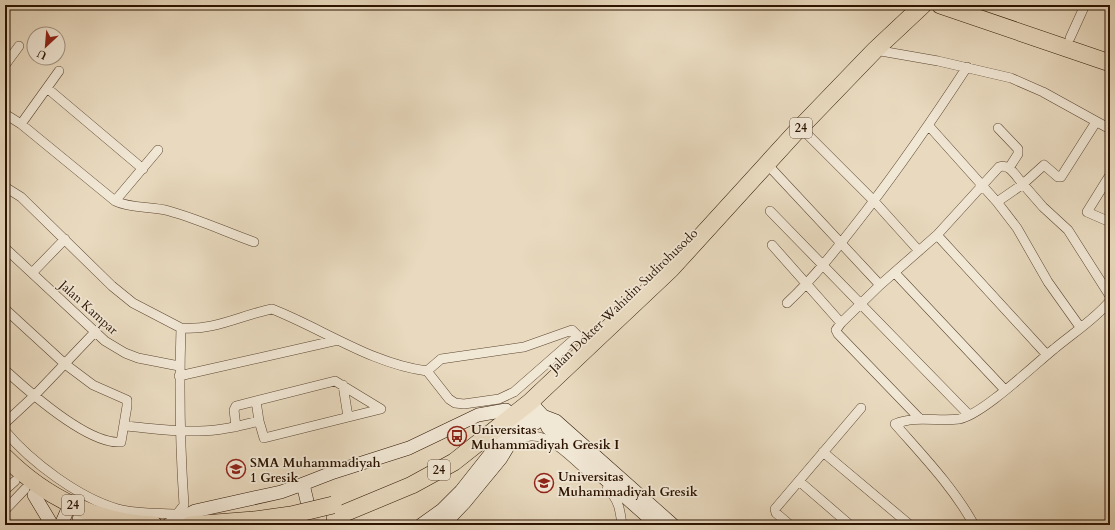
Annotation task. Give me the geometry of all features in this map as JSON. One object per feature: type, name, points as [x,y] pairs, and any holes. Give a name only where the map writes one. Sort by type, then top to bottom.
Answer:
[{"type":"highway","name":"Jalan Dokter Wahidin Sudirohusodo","points":[[680,253],[905,5]]},
{"type":"highway","name":"Jalan Dokter Wahidin Sudirohusodo","points":[[190,525],[248,521],[295,520],[334,511],[412,485],[454,462],[537,409],[639,293],[767,164],[875,50],[923,5]]},
{"type":"highway","name":"24","points":[[923,5],[929,7],[934,5]]},
{"type":"highway","points":[[940,5],[1110,63]]},
{"type":"highway","points":[[976,5],[1110,52]]},
{"type":"highway","name":"Jalan Dokter Wahidin Sudirohusodo","points":[[334,511],[410,477],[449,454],[506,410],[579,341],[639,293]]},
{"type":"highway","name":"24","points":[[5,457],[76,517]]},
{"type":"highway","name":"24","points":[[17,485],[76,517],[154,525]]},
{"type":"main road","points":[[421,525],[447,520],[501,458],[519,428],[536,423],[537,409]]},
{"type":"main road","points":[[537,409],[548,428],[654,518],[673,525]]},
{"type":"main road","points":[[447,520],[461,491],[514,424],[537,409]]},
{"type":"main road","points":[[168,525],[196,511],[260,497],[409,448],[471,417],[506,410]]},
{"type":"main road","points":[[303,484],[307,501]]},
{"type":"main road","points":[[17,485],[52,525]]},
{"type":"street","points":[[1070,38],[1085,5]]},
{"type":"street","points":[[5,65],[19,46]]},
{"type":"street","points":[[875,50],[894,52],[967,67],[1011,78],[1026,84],[1110,128]]},
{"type":"street","points":[[787,303],[807,284],[842,243],[929,126],[967,67]]},
{"type":"street","points":[[21,124],[59,71]]},
{"type":"street","points":[[47,88],[143,168]]},
{"type":"street","points":[[5,114],[21,124],[115,201],[123,205],[171,211],[254,242]]},
{"type":"street","points":[[998,202],[1023,184],[1044,165],[1058,177],[1062,177],[1096,122]]},
{"type":"street","points":[[929,126],[998,202],[1017,228],[1048,282],[1080,327]]},
{"type":"street","points":[[800,128],[874,201],[919,251]]},
{"type":"street","points":[[998,128],[1018,149],[1018,154],[1009,168]]},
{"type":"street","points":[[115,201],[158,150]]},
{"type":"street","points":[[767,164],[880,285]]},
{"type":"street","points":[[920,419],[838,334],[836,330],[841,323],[880,285],[937,235],[999,167],[1003,166],[1009,168],[1043,207],[1068,230],[1110,296]]},
{"type":"street","points":[[1110,175],[1087,212],[1110,222]]},
{"type":"street","points":[[5,187],[21,197],[112,286],[133,303],[181,328],[200,329],[221,325],[272,309],[338,340],[388,361],[412,369],[427,371],[449,399],[455,403],[464,404],[499,399],[514,392],[579,341],[572,330],[524,348],[441,359],[427,371]]},
{"type":"street","points":[[770,212],[786,225],[860,305],[969,415]]},
{"type":"street","points":[[937,235],[1047,355]]},
{"type":"street","points":[[32,273],[65,239]]},
{"type":"street","points":[[772,245],[841,323]]},
{"type":"street","name":"Jalan Kampar","points":[[5,248],[95,332],[125,353],[152,362],[179,366]]},
{"type":"street","points":[[895,273],[1004,390]]},
{"type":"street","points":[[974,525],[967,512],[946,483],[895,424],[904,420],[959,419],[969,415],[1004,390],[1080,327],[1100,313],[1110,301]]},
{"type":"street","points":[[5,309],[66,364],[93,386],[127,400],[121,442],[104,439],[83,430],[56,413],[5,370]]},
{"type":"street","points":[[5,431],[30,457],[48,472],[101,502],[118,509],[176,514],[184,505],[179,431],[179,366],[181,328]]},
{"type":"street","points":[[5,423],[66,364],[95,332]]},
{"type":"street","points":[[179,376],[338,340]]},
{"type":"street","points":[[236,427],[236,406],[335,381],[381,409],[264,438],[256,402]]},
{"type":"street","points":[[343,386],[348,417]]},
{"type":"street","points":[[784,523],[775,510],[861,408]]},
{"type":"street","points":[[124,426],[179,431],[199,431],[236,427],[259,421]]},
{"type":"street","points":[[510,444],[530,436],[538,437],[558,446],[614,495],[619,504],[622,525]]},
{"type":"street","points":[[823,452],[904,523]]},
{"type":"street","points":[[798,481],[850,525]]},
{"type":"street","points":[[5,510],[17,485]]},
{"type":"street","points":[[184,505],[207,508]]},
{"type":"tunnel","points":[[307,502],[314,525]]},
{"type":"place","name":"Universitas Muhammadiyah Gresik I","points":[[457,436]]},
{"type":"place","name":"SMA Muhammadiyah 1 Gresik","points":[[236,469]]},
{"type":"place","name":"Universitas Muhammadiyah Gresik","points":[[544,483]]}]
